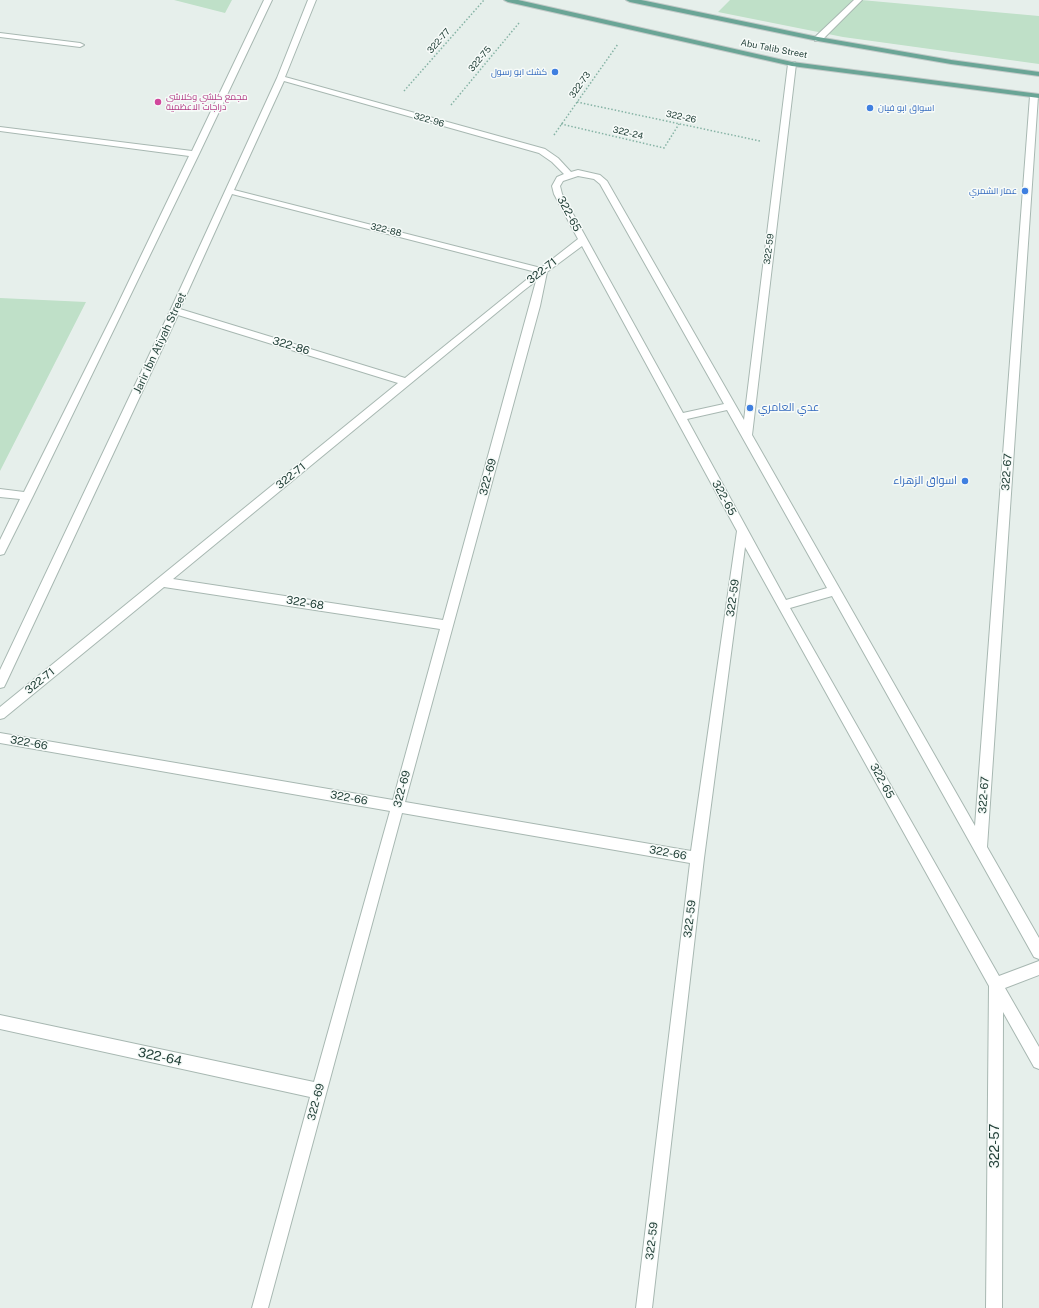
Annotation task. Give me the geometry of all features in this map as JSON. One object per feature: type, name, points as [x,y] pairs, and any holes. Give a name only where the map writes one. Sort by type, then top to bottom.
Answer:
[{"type":"main road","name":"Abu Talib Street","points":[[508,0],[792,64],[1037,96]]},
{"type":"main road","name":"Abu Talib Street","points":[[630,0],[818,38],[951,62],[1039,74]]},
{"type":"street","points":[[0,551],[195,154],[268,0]]},
{"type":"street","name":"Jarir ibn Atiyah Street","points":[[0,683],[175,311],[281,78],[312,0]]},
{"type":"street","points":[[818,38],[858,0]]},
{"type":"street","points":[[0,36],[80,45]]},
{"type":"street","name":"322-59","points":[[747,434],[792,64]]},
{"type":"street","name":"322-96","points":[[281,78],[542,151],[555,160],[569,175]]},
{"type":"street","name":"322-67","points":[[980,848],[1027,192],[1037,96]]},
{"type":"street","points":[[0,130],[195,154]]},
{"type":"street","points":[[569,175],[578,173],[589,174],[597,177],[604,183],[1039,952]]},
{"type":"street","name":"322-65","points":[[569,175],[560,179],[556,186],[558,194],[783,605],[1039,1062]]},
{"type":"street","name":"322-88","points":[[229,190],[543,270]]},
{"type":"street","points":[[1027,192],[1039,194]]},
{"type":"street","name":"322-71","points":[[0,714],[543,270],[583,240]]},
{"type":"street","name":"322-69","points":[[260,1308],[535,306],[543,270]]},
{"type":"street","name":"322-86","points":[[175,311],[407,382]]},
{"type":"street","points":[[680,417],[730,406]]},
{"type":"street","points":[[0,493],[28,496]]},
{"type":"street","name":"322-59","points":[[644,1308],[697,858],[742,531]]},
{"type":"street","name":"322-68","points":[[163,582],[447,625]]},
{"type":"street","points":[[783,605],[835,591]]},
{"type":"street","name":"322-66","points":[[0,738],[697,858]]},
{"type":"street","points":[[996,984],[1039,968]]},
{"type":"street","name":"322-57","points":[[994,1308],[996,984]]},
{"type":"street","name":"322-64","points":[[0,1022],[319,1091]]},
{"type":"path","name":"322-77","points":[[404,91],[484,0]]},
{"type":"path","name":"322-75","points":[[436,122],[534,6]]},
{"type":"path","name":"322-73","points":[[542,151],[630,27]]},
{"type":"path","name":"322-26","points":[[577,102],[782,146]]},
{"type":"path","name":"322-24","points":[[561,124],[664,148],[679,124]]},
{"type":"green space","points":[[174,0],[232,0],[225,13]]},
{"type":"green space","points":[[730,0],[861,0],[1039,16],[1039,64],[843,37],[718,12]]},
{"type":"green space","points":[[0,298],[86,302],[0,471]]},
{"type":"place","name":"كشك ابو رسول","points":[[555,72]]},
{"type":"place","name":"مجمع كلشي وكلاشي دراجات الاعظمية","points":[[158,102]]},
{"type":"place","name":"اسواق ابو فيان","points":[[870,108]]},
{"type":"place","name":"عمار الشمري","points":[[1025,191]]},
{"type":"place","name":"عدي العامري","points":[[750,408]]},
{"type":"place","name":"اسواق الزهراء","points":[[965,481]]}]
